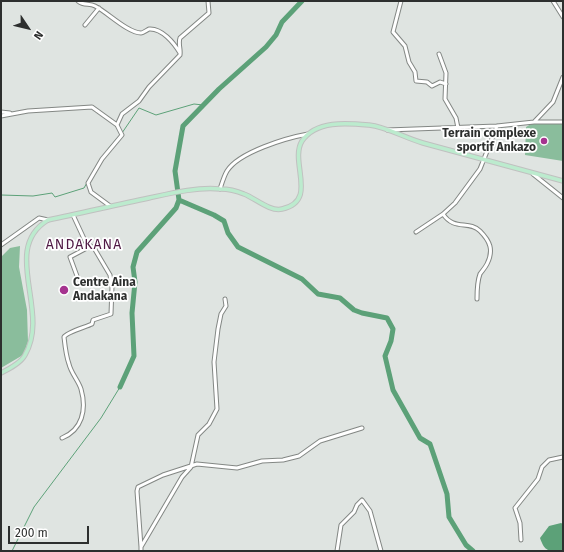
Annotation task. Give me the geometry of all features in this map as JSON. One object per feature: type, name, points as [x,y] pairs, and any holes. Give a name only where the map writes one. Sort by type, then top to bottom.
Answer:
[{"type":"main road","points":[[26,238],[36,227],[48,220],[179,191],[220,189],[242,193],[274,209],[283,209],[292,205],[298,198],[302,189],[298,164],[298,151],[301,142],[308,134],[318,127],[346,124],[371,125],[422,142],[563,181]]},
{"type":"main road","points":[[1,373],[25,357],[31,342],[30,310],[24,284]]},
{"type":"street","points":[[78,1],[82,4],[91,4],[99,8],[120,24],[139,32],[149,29],[158,30],[174,43],[180,53]]},
{"type":"street","points":[[117,125],[122,114],[139,101],[180,53],[180,38],[209,13],[208,1]]},
{"type":"street","points":[[401,1],[393,32],[405,46],[409,62],[415,72],[416,81],[427,82],[432,86],[440,82],[446,84]]},
{"type":"street","points":[[553,1],[563,17]]},
{"type":"street","points":[[85,25],[99,8]]},
{"type":"street","points":[[439,54],[446,73],[445,99],[456,118],[458,128]]},
{"type":"street","points":[[534,122],[553,102],[563,76]]},
{"type":"street","points":[[1,116],[92,107],[117,125],[122,135],[102,160],[88,183],[91,192],[110,206]]},
{"type":"street","points":[[1,112],[16,114]]},
{"type":"street","points":[[387,130],[497,126],[534,122],[563,122]]},
{"type":"street","points":[[416,232],[443,214],[455,203],[480,169],[497,126]]},
{"type":"street","points":[[220,189],[227,171],[236,162],[283,139],[308,134]]},
{"type":"street","points":[[532,173],[563,198]]},
{"type":"street","points":[[443,214],[447,221],[459,226],[472,226],[478,229],[490,242],[491,251],[488,263],[480,274],[477,299]]},
{"type":"street","points":[[62,438],[75,431],[82,417],[84,408],[81,390],[68,362],[64,337],[69,332],[79,331],[92,324],[93,320],[111,314],[112,287],[110,275],[94,248],[88,245],[73,215]]},
{"type":"street","points":[[1,245],[39,218],[48,220]]},
{"type":"street","points":[[77,276],[70,257],[85,249],[88,245]]},
{"type":"street","points":[[141,547],[182,478],[191,467],[198,435],[209,424],[217,409],[214,362],[218,329],[221,314],[226,306],[226,299]]},
{"type":"street","points":[[141,551],[138,487],[178,470],[197,464],[237,468],[262,461],[283,460],[299,456],[320,441],[348,434],[362,428]]},
{"type":"street","points":[[521,540],[520,523],[515,508],[538,479],[542,467],[549,460],[563,457]]},
{"type":"street","points":[[337,551],[341,525],[354,512],[357,505],[362,500],[370,511],[381,551]]},
{"type":"shaded area","name":"Terrain complexe sportif Ankazo","points":[[531,124],[563,124],[563,161],[525,155],[526,127]]},
{"type":"shaded area","points":[[20,246],[19,267],[27,310],[28,342],[23,355],[1,368],[1,257],[10,248]]},
{"type":"shaded area","points":[[561,523],[563,524],[563,551],[548,550],[540,538],[549,526]]},
{"type":"waterway","points":[[120,387],[134,356],[132,313],[135,282],[133,267],[137,252],[176,208],[179,200],[175,171],[183,126],[219,89],[266,47],[276,35],[282,22],[302,1]]},
{"type":"waterway","points":[[122,133],[139,108],[156,115],[194,104],[203,105]]},
{"type":"waterway","points":[[108,149],[120,135]]},
{"type":"waterway","points":[[1,195],[33,196],[52,193],[55,197],[84,188],[93,172]]},
{"type":"waterway","points":[[179,200],[214,215],[224,221],[228,233],[238,247],[302,279],[318,294],[340,298],[354,310],[362,313],[387,318],[393,329],[391,341],[385,356],[393,390],[420,438],[430,444],[447,494],[449,517],[466,545],[473,551]]},
{"type":"waterway","points":[[12,551],[34,507],[101,418],[120,387]]},
{"type":"place","name":"Terrain complexe sportif Ankazo","points":[[544,141]]},
{"type":"place","name":"Centre Aina Andakana","points":[[64,290]]},
{"type":"district","name":"ANDAKANA","points":[[84,245]]}]
